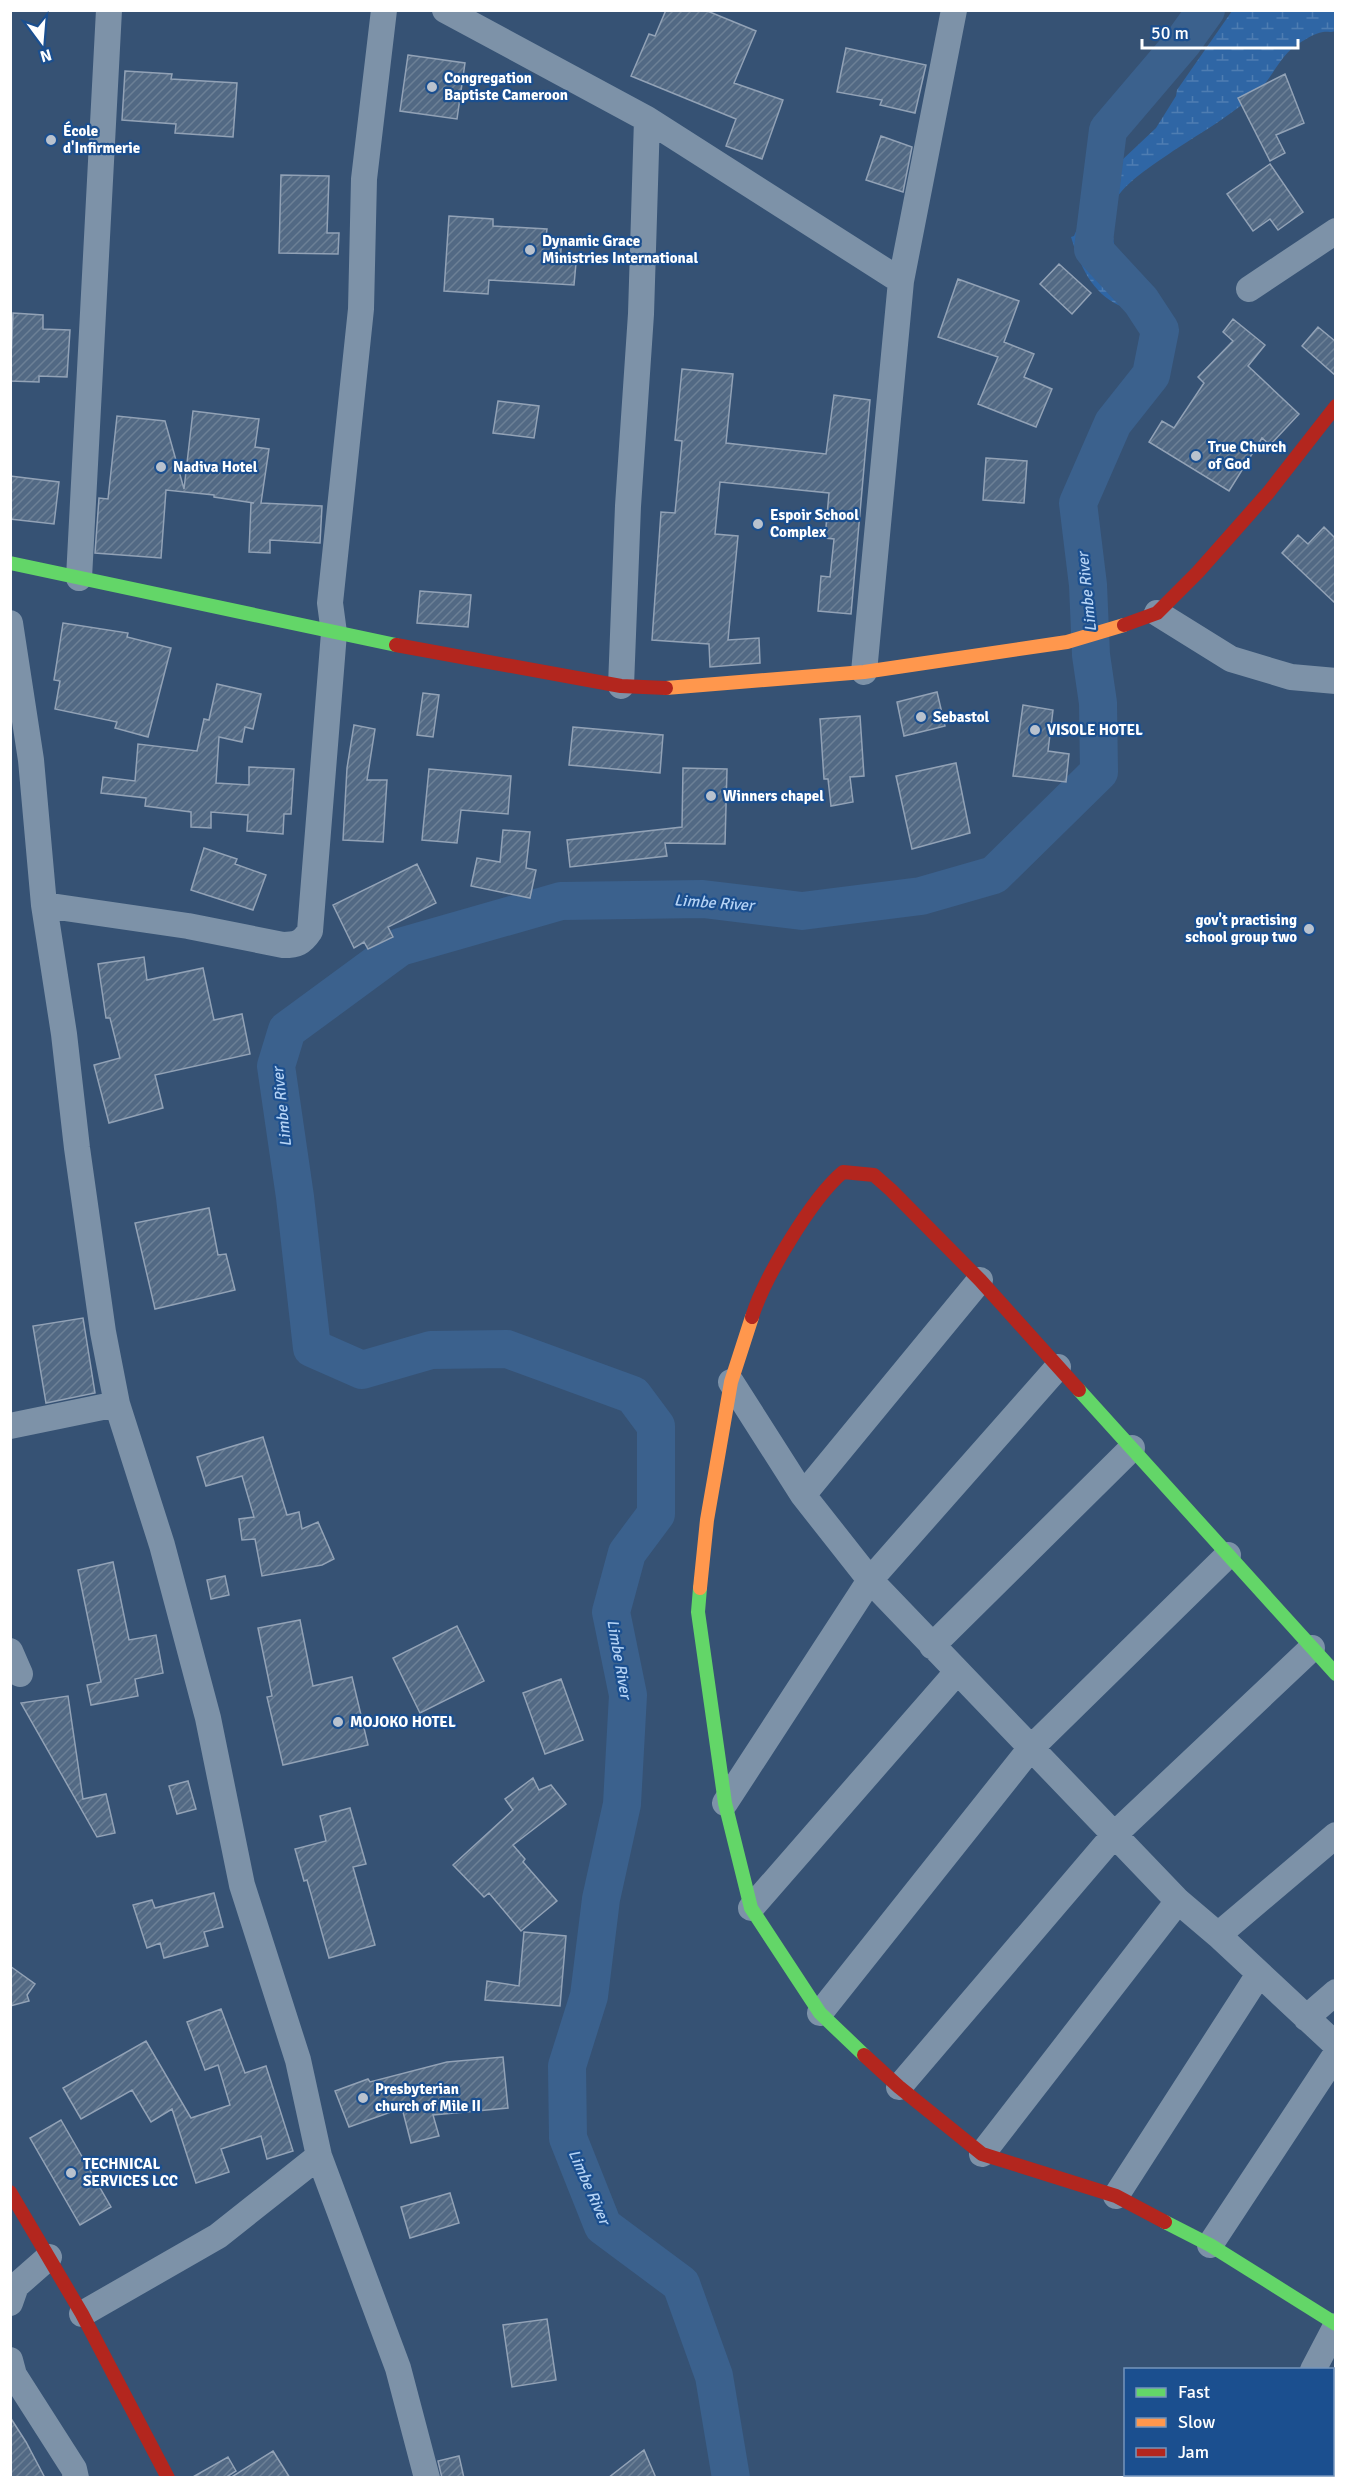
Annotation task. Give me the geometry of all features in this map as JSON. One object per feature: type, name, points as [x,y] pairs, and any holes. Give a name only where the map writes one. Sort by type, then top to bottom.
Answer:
[{"type":"main road","points":[[10,562],[334,633],[621,686],[681,689],[864,672],[1067,642],[1104,633],[1157,613],[1198,572],[1268,493],[1335,406]]},
{"type":"main road","points":[[1335,1674],[980,1280],[874,1175],[843,1172],[826,1186],[795,1233],[755,1307],[731,1382],[707,1520],[698,1612],[724,1803],[751,1908],[820,2013],[899,2087],[982,2154],[1116,2196],[1210,2245],[1335,2325]]},
{"type":"main road","points":[[10,2192],[82,2314],[168,2478]]},
{"type":"street","points":[[79,578],[109,10]]},
{"type":"street","points":[[44,905],[188,926],[283,945],[296,945],[303,942],[310,931],[334,633],[330,603],[361,309],[364,178],[384,10]]},
{"type":"street","points":[[445,10],[647,119],[901,281]]},
{"type":"street","points":[[864,672],[901,281],[954,10]]},
{"type":"street","points":[[621,686],[628,506],[641,314],[647,119]]},
{"type":"street","points":[[1249,289],[1335,231]]},
{"type":"street","points":[[1157,613],[1232,659],[1291,677],[1335,681]]},
{"type":"street","points":[[10,623],[32,760],[44,905],[103,1332],[117,1404],[162,1545],[208,1718],[242,1885],[298,2060],[319,2156],[398,2368],[427,2478]]},
{"type":"street","points":[[803,1495],[980,1280]]},
{"type":"street","points":[[724,1803],[870,1580],[1058,1367]]},
{"type":"street","points":[[731,1382],[803,1495],[870,1580],[1178,1901],[1218,1935],[1335,2045]]},
{"type":"street","points":[[10,1426],[117,1404]]},
{"type":"street","points":[[932,1646],[1132,1448]]},
{"type":"street","points":[[820,2013],[1030,1749],[1228,1555]]},
{"type":"street","points":[[899,2087],[1115,1834],[1312,1648]]},
{"type":"street","points":[[751,1908],[957,1672]]},
{"type":"street","points":[[1218,1935],[1335,1835]]},
{"type":"street","points":[[982,2154],[1178,1901]]},
{"type":"street","points":[[1116,2196],[1259,1974]]},
{"type":"street","points":[[1306,2018],[1335,1992]]},
{"type":"street","points":[[1210,2245],[1335,2054]]},
{"type":"street","points":[[82,2314],[218,2236],[319,2156]]},
{"type":"street","points":[[10,2303],[16,2286],[49,2257]]},
{"type":"street","points":[[1314,2368],[1335,2325]]},
{"type":"street","points":[[10,2360],[14,2375],[74,2469],[76,2478]]},
{"type":"green space","points":[[1232,11],[1335,11],[1335,31],[1316,34],[1295,46],[1284,56],[1264,85],[1249,99],[1148,168],[1122,191],[1114,206],[1114,245],[1122,267],[1138,281],[1146,297],[1134,310],[1121,306],[1100,293],[1086,273],[1075,249],[1071,237],[1074,236],[1080,222],[1082,195],[1086,187],[1107,168],[1121,161],[1156,128],[1176,96],[1177,90]]},
{"type":"building","points":[[666,10],[705,10],[756,31],[734,83],[783,100],[762,159],[726,146],[736,119],[631,76],[649,34],[655,36]]},
{"type":"building","points":[[846,48],[926,65],[915,113],[880,105],[882,100],[837,92]]},
{"type":"building","name":"Congregation Baptiste Cameroon","points":[[408,55],[465,63],[457,119],[400,111]]},
{"type":"building","points":[[125,71],[172,74],[171,79],[237,83],[233,137],[175,133],[176,124],[122,120]]},
{"type":"building","points":[[1285,74],[1304,123],[1276,135],[1285,153],[1270,161],[1238,98]]},
{"type":"building","points":[[881,136],[912,147],[903,192],[866,180]]},
{"type":"building","points":[[1270,164],[1303,212],[1278,230],[1270,219],[1253,231],[1227,194]]},
{"type":"building","points":[[281,175],[329,176],[327,233],[339,233],[338,254],[279,253]]},
{"type":"building","points":[[449,216],[493,219],[493,226],[547,229],[546,237],[562,238],[560,262],[576,263],[574,285],[489,280],[488,294],[444,291]]},
{"type":"building","points":[[1059,264],[1091,293],[1072,314],[1040,284]]},
{"type":"building","points":[[958,279],[1019,301],[1004,342],[1034,354],[1024,377],[1052,389],[1036,427],[978,404],[998,357],[938,337]]},
{"type":"building","points":[[13,313],[43,315],[43,329],[70,330],[67,377],[39,376],[39,382],[10,381]]},
{"type":"building","points":[[1233,319],[1265,345],[1248,366],[1299,414],[1270,445],[1262,438],[1229,491],[1149,442],[1162,421],[1174,428],[1204,383],[1198,377],[1233,341],[1223,332]]},
{"type":"building","points":[[1318,327],[1335,341],[1335,375],[1302,346]]},
{"type":"building","points":[[682,369],[733,374],[726,443],[826,454],[834,395],[870,400],[851,614],[818,611],[821,576],[830,577],[834,539],[825,538],[829,493],[720,482],[715,534],[738,536],[728,640],[759,638],[760,663],[710,667],[709,644],[652,640],[661,512],[675,513],[682,441],[675,440]]},
{"type":"building","points":[[498,401],[539,406],[534,438],[493,433]]},
{"type":"building","points":[[193,411],[259,419],[255,447],[269,449],[261,503],[322,506],[320,543],[270,540],[270,553],[249,552],[251,503],[254,503],[214,497],[214,495],[166,490],[161,558],[95,553],[99,498],[108,499],[117,416],[165,421],[184,489]]},
{"type":"building","points":[[986,458],[1027,461],[1024,503],[983,500]]},
{"type":"building","points":[[10,476],[59,482],[54,524],[10,519]]},
{"type":"building","points":[[1324,527],[1335,538],[1335,603],[1282,553],[1298,535],[1308,544]]},
{"type":"building","points":[[420,591],[471,595],[468,627],[417,623]]},
{"type":"building","points":[[63,623],[128,633],[127,637],[171,648],[148,737],[115,728],[117,722],[55,709],[60,681],[54,680]]},
{"type":"building","points":[[217,684],[261,694],[253,729],[245,727],[242,742],[219,737],[216,783],[249,785],[249,767],[294,769],[291,814],[284,814],[283,834],[247,831],[248,815],[211,812],[211,828],[191,827],[191,812],[145,806],[146,798],[101,793],[103,777],[135,781],[138,744],[197,751],[204,719],[209,720]]},
{"type":"building","points":[[937,692],[945,726],[904,736],[897,702]]},
{"type":"building","points":[[423,693],[439,695],[433,737],[417,735]]},
{"type":"building","name":"VISOLE HOTEL","points":[[1023,705],[1053,710],[1048,751],[1069,754],[1066,782],[1013,776]]},
{"type":"building","points":[[860,716],[864,776],[850,777],[853,802],[831,806],[828,779],[824,779],[820,719]]},
{"type":"building","points":[[354,725],[375,729],[367,780],[387,780],[383,842],[343,840],[347,768]]},
{"type":"building","points":[[573,727],[663,735],[660,773],[569,765]]},
{"type":"building","points":[[956,763],[970,833],[912,849],[896,776]]},
{"type":"building","points":[[683,768],[727,769],[725,844],[665,843],[667,856],[570,867],[567,840],[682,827]]},
{"type":"building","points":[[429,769],[511,776],[508,814],[461,810],[457,843],[422,840]]},
{"type":"building","points":[[503,830],[530,832],[526,868],[536,870],[530,898],[471,886],[477,858],[500,862]]},
{"type":"building","points":[[204,848],[237,859],[235,864],[266,875],[253,910],[191,890]]},
{"type":"building","points":[[417,864],[436,903],[388,927],[393,937],[368,949],[364,942],[354,948],[333,905]]},
{"type":"building","points":[[144,957],[147,980],[203,968],[214,1020],[242,1014],[250,1054],[155,1075],[163,1108],[109,1123],[94,1065],[120,1058],[110,1018],[106,1018],[98,964]]},
{"type":"building","points":[[209,1208],[218,1255],[226,1254],[235,1290],[155,1309],[135,1223]]},
{"type":"building","points":[[83,1318],[95,1393],[46,1403],[33,1326]]},
{"type":"building","points":[[263,1437],[287,1515],[299,1512],[302,1529],[318,1522],[334,1559],[322,1565],[262,1576],[255,1539],[242,1540],[239,1519],[254,1517],[242,1476],[206,1486],[197,1457]]},
{"type":"building","points":[[113,1562],[129,1640],[156,1635],[163,1673],[135,1679],[138,1696],[91,1705],[87,1685],[101,1682],[78,1570]]},
{"type":"building","points":[[225,1576],[229,1595],[211,1599],[207,1580]]},
{"type":"building","name":"MOJOKO HOTEL","points":[[300,1620],[313,1686],[352,1677],[368,1745],[283,1765],[267,1697],[272,1696],[258,1628]]},
{"type":"building","points":[[457,1626],[484,1681],[420,1713],[393,1658]]},
{"type":"building","points":[[561,1679],[583,1740],[545,1754],[523,1693]]},
{"type":"building","points":[[68,1696],[83,1799],[106,1794],[115,1833],[97,1837],[21,1703]]},
{"type":"building","points":[[533,1778],[539,1790],[551,1785],[566,1804],[513,1845],[525,1859],[523,1862],[557,1901],[521,1931],[489,1893],[484,1897],[453,1865],[513,1810],[505,1799]]},
{"type":"building","points":[[188,1781],[196,1809],[177,1814],[169,1786]]},
{"type":"building","points":[[350,1808],[366,1864],[353,1867],[375,1945],[329,1958],[307,1880],[304,1881],[295,1849],[326,1841],[320,1816]]},
{"type":"building","points":[[214,1893],[223,1927],[204,1932],[208,1946],[164,1958],[160,1943],[147,1948],[133,1905],[152,1900],[155,1908]]},
{"type":"building","points":[[524,1932],[566,1936],[560,2006],[485,2000],[487,1981],[519,1986]]},
{"type":"building","points":[[10,1966],[35,1984],[27,1995],[29,2001],[10,2006]]},
{"type":"building","points":[[221,2009],[245,2073],[266,2066],[293,2151],[267,2159],[261,2136],[221,2149],[229,2172],[196,2183],[172,2109],[151,2122],[132,2090],[81,2119],[63,2088],[146,2041],[191,2118],[230,2105],[218,2065],[205,2070],[187,2022]]},
{"type":"building","points":[[503,2057],[508,2108],[433,2115],[439,2136],[411,2143],[402,2108],[349,2127],[335,2091],[368,2079],[370,2082],[447,2062]]},
{"type":"building","name":"TECHNICAL SERVICES LCC","points":[[61,2120],[111,2207],[80,2225],[30,2138]]},
{"type":"building","points":[[450,2193],[459,2223],[410,2238],[401,2207]]},
{"type":"building","points":[[547,2319],[556,2380],[512,2387],[503,2325]]},
{"type":"building","points":[[10,2417],[26,2442],[45,2478],[10,2478]]},
{"type":"building","points":[[644,2450],[656,2478],[608,2478]]},
{"type":"building","points":[[273,2451],[290,2478],[230,2478]]},
{"type":"building","points":[[459,2456],[464,2478],[442,2478],[438,2461]]},
{"type":"building","points":[[228,2457],[236,2471],[225,2478],[191,2478]]},
{"type":"waterway","name":"Limbe River","points":[[731,2478],[714,2376],[681,2284],[603,2226],[568,2138],[567,2066],[589,1996],[601,1899],[622,1804],[628,1695],[611,1612],[627,1553],[656,1514],[656,1426],[633,1395],[507,1349],[431,1350],[362,1370],[312,1348],[295,1197],[276,1066],[287,1030],[400,947],[561,901],[703,899],[802,911],[921,896],[994,875],[1099,772],[1098,703],[1091,655],[1088,585],[1078,503],[1113,423],[1151,375],[1160,330],[1141,301],[1093,249],[1108,130],[1183,42],[1206,10]]},
{"type":"traffic: fast","points":[[10,563],[396,645]]},
{"type":"traffic: fast","points":[[1079,1390],[1336,1674]]},
{"type":"traffic: fast","points":[[700,1588],[698,1612],[725,1803],[751,1908],[820,2013],[864,2055]]},
{"type":"traffic: fast","points":[[1165,2222],[1210,2245],[1336,2324]]},
{"type":"traffic: slow","points":[[666,688],[864,672],[1067,642],[1124,625]]},
{"type":"traffic: slow","points":[[700,1588],[707,1520],[731,1382],[752,1317]]},
{"type":"traffic: jam","points":[[1124,625],[1157,613],[1198,572],[1268,493],[1336,406]]},
{"type":"traffic: jam","points":[[396,645],[621,686],[666,688]]},
{"type":"traffic: jam","points":[[752,1317],[778,1261],[817,1200],[843,1172],[874,1175],[980,1280],[1079,1390]]},
{"type":"traffic: jam","points":[[864,2055],[899,2087],[982,2154],[1116,2196],[1165,2222]]},
{"type":"traffic: jam","points":[[10,2192],[82,2314],[168,2478]]},
{"type":"place","name":"Congregation Baptiste Cameroon","points":[[432,87]]},
{"type":"place","name":"École d'Infirmerie","points":[[51,140]]},
{"type":"place","name":"Dynamic Grace Ministries International","points":[[530,250]]},
{"type":"place","name":"True Church of God","points":[[1196,456]]},
{"type":"place","name":"Nadiva Hotel","points":[[161,467]]},
{"type":"place","name":"Espoir School Complex","points":[[758,524]]},
{"type":"place","name":"Sebastol","points":[[921,717]]},
{"type":"place","name":"VISOLE HOTEL","points":[[1035,730]]},
{"type":"place","name":"Winners chapel","points":[[711,796]]},
{"type":"place","name":"gov't practising school group two","points":[[1309,929]]},
{"type":"place","name":"MOJOKO HOTEL","points":[[338,1722]]},
{"type":"place","name":"Presbyterian church of Mile II","points":[[363,2098]]},
{"type":"place","name":"TECHNICAL SERVICES LCC","points":[[71,2173]]}]
